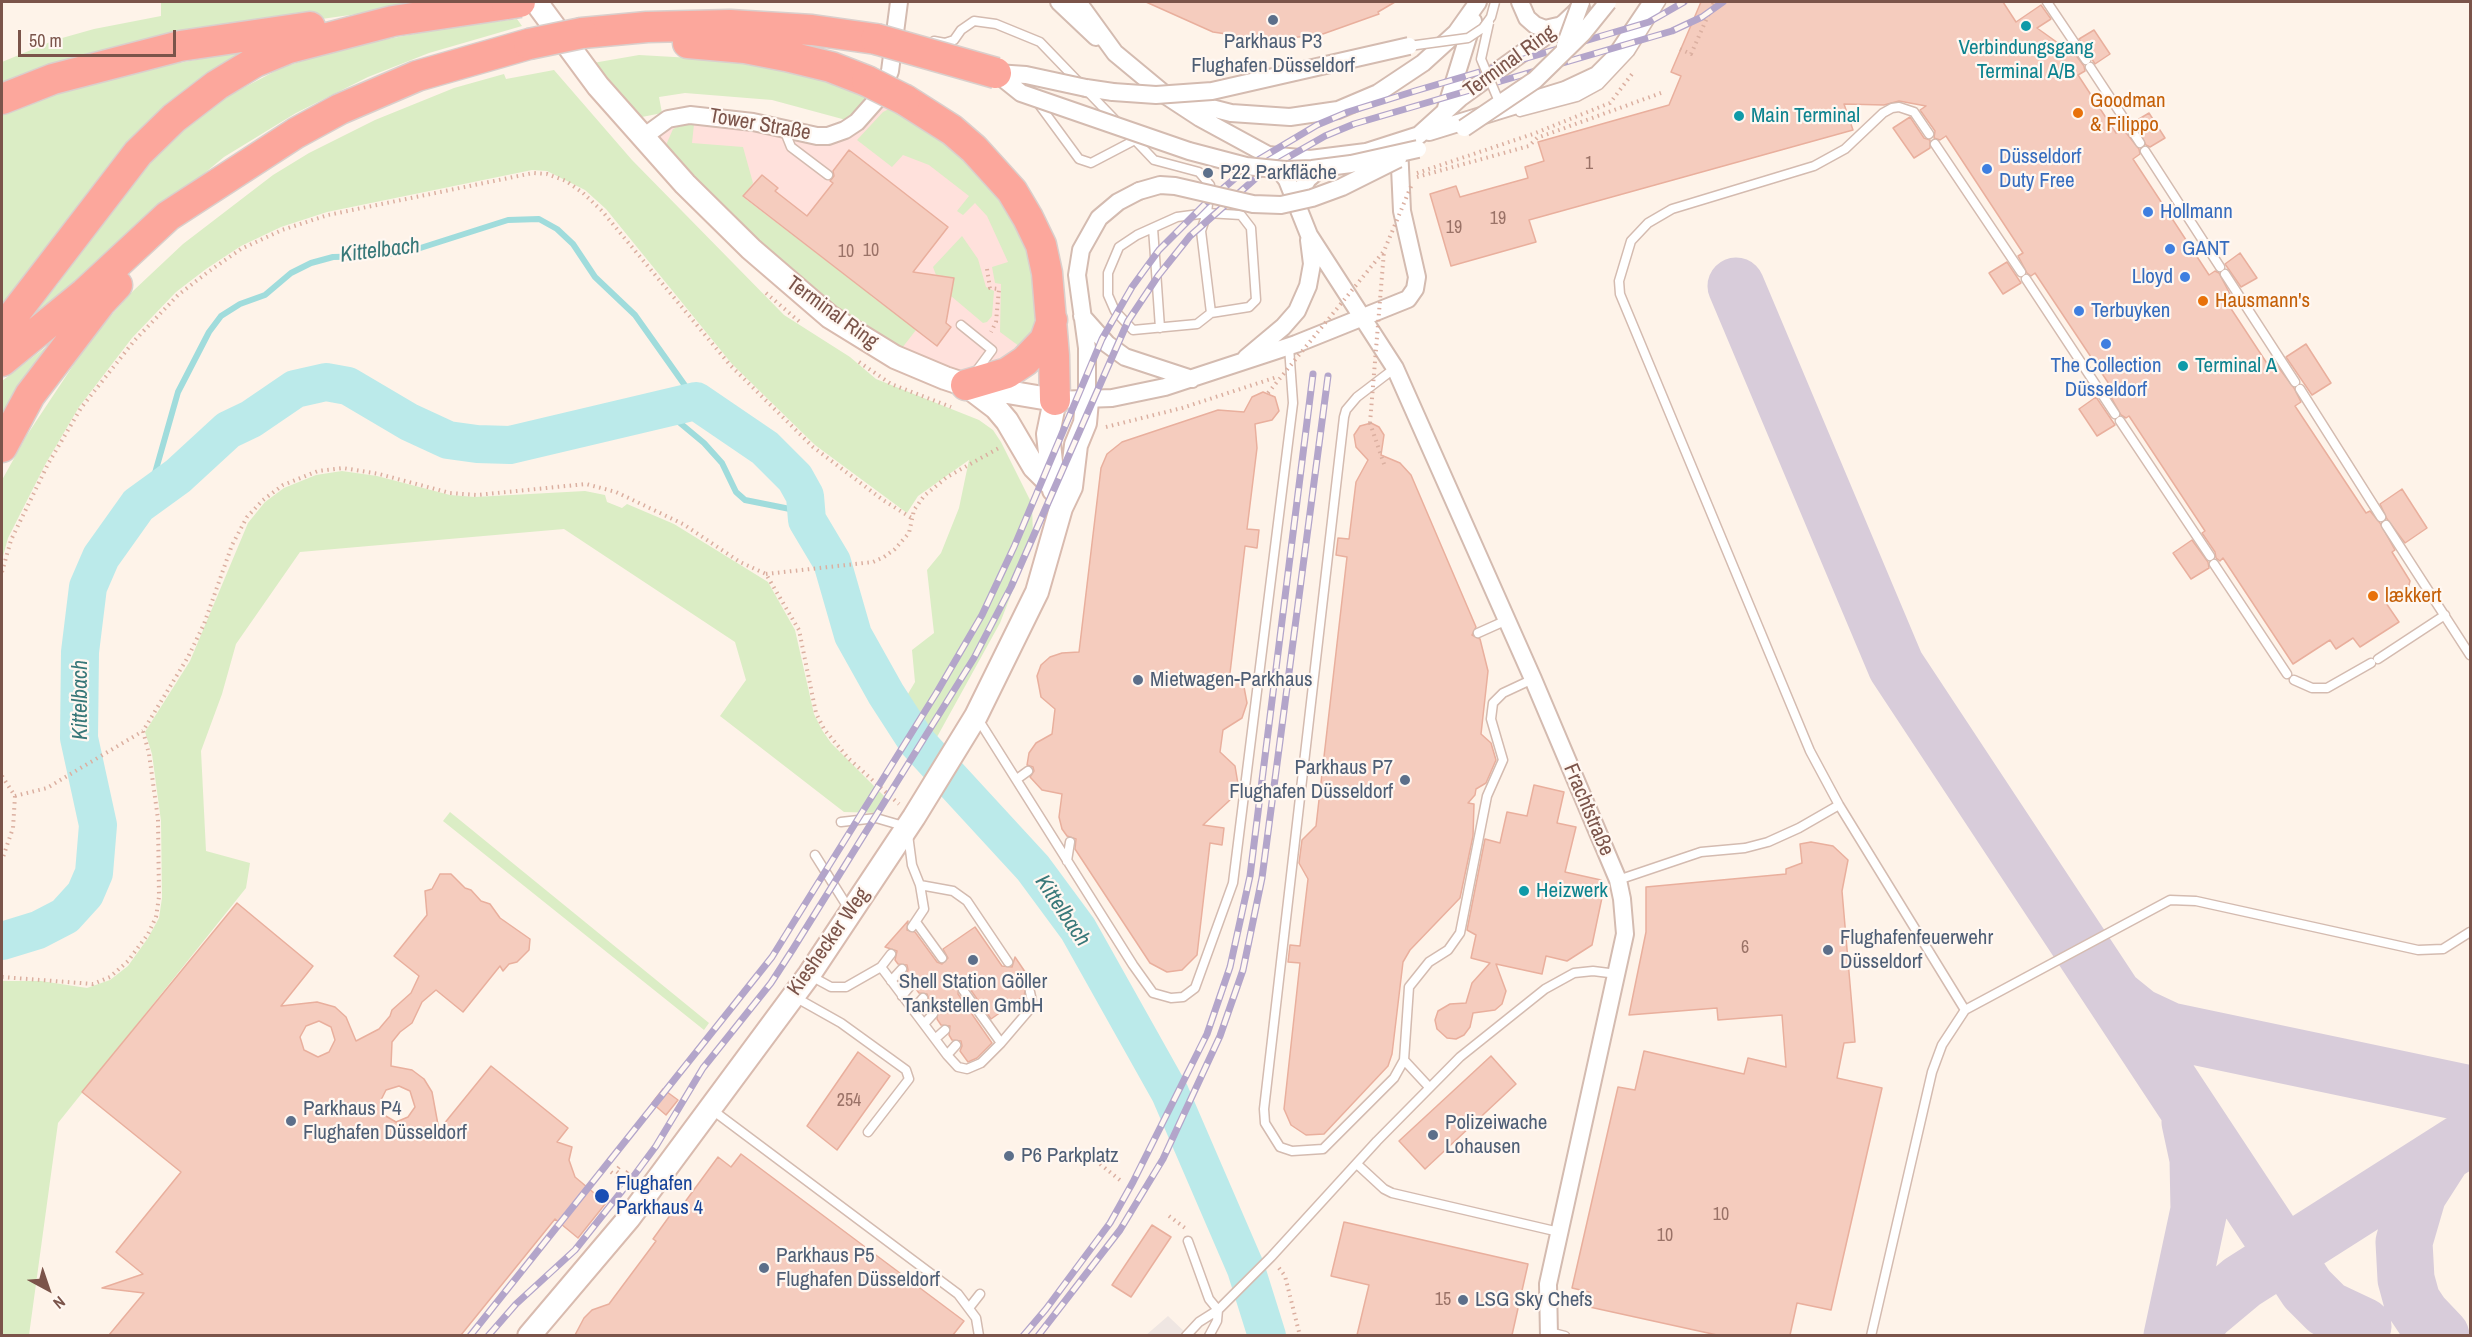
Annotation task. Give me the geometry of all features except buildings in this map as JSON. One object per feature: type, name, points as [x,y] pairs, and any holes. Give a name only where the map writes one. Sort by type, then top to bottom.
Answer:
[{"type":"highway","points":[[2,330],[107,190],[138,153],[174,118],[216,85],[255,62],[289,48],[393,21],[513,3]]},
{"type":"highway","points":[[2,99],[53,79],[180,46],[363,18],[393,21]]},
{"type":"highway","points":[[2,361],[85,293],[168,216],[296,133],[380,92],[452,64],[582,33],[647,27],[769,26],[841,33],[996,73]]},
{"type":"highway","points":[[647,27],[677,43],[722,45],[776,54],[831,67],[867,81],[905,100],[945,125],[974,149],[1012,191],[1041,246],[1052,320],[1055,400]]},
{"type":"highway","points":[[2,447],[30,395],[101,302],[155,245],[242,169]]},
{"type":"highway","points":[[966,385],[1007,373],[1025,361],[1045,340],[1052,320]]},
{"type":"street","name":"Terminal Ring","points":[[536,2],[577,59],[642,138],[751,249],[830,317],[895,357],[966,385],[1055,400],[1087,401],[1123,396],[1192,379],[1289,347],[1399,304],[1415,289],[1417,277],[1402,211],[1399,143]]},
{"type":"street","name":"Tower Straße","points":[[642,138],[668,119],[690,115],[783,127],[828,136],[845,130],[857,122],[880,96],[890,71],[899,2]]},
{"type":"street","points":[[1059,2],[1079,23],[1115,53]]},
{"type":"street","name":"Terminal Ring","points":[[1168,97],[1231,113],[1290,117],[1338,110],[1378,93],[1423,63],[1456,33],[1478,2]]},
{"type":"street","name":"Terminal Ring","points":[[1435,123],[1447,106],[1453,90],[1478,2]]},
{"type":"street","points":[[1520,2],[1527,18],[1535,25],[1554,28],[1563,23]]},
{"type":"street","points":[[1558,60],[1573,30],[1581,2]]},
{"type":"street","name":"Terminal Ring","points":[[1418,142],[1435,123],[1478,84],[1563,23],[1586,2]]},
{"type":"street","name":"Terminal Ring","points":[[996,73],[1021,93],[1189,151],[1246,166],[1285,170],[1312,169],[1351,164],[1464,128],[1558,60],[1608,2]]},
{"type":"street","name":"Terminal Ring","points":[[1082,3],[1115,53],[1168,97],[1200,118],[1268,155],[1288,159],[1334,158],[1399,143],[1418,142],[1565,90],[1597,75],[1615,57],[1652,2]]},
{"type":"street","points":[[996,73],[1026,75],[1113,92],[1156,95],[1212,91],[1409,46]]},
{"type":"street","points":[[1087,401],[1087,348],[1077,275],[1086,238],[1107,210],[1139,191],[1160,185],[1175,186],[1253,204],[1281,205],[1312,198],[1342,187],[1418,142]]},
{"type":"street","name":"Terminal Ring","points":[[1268,155],[1287,180],[1309,235],[1364,319]]},
{"type":"street","points":[[1298,208],[1301,190],[1308,179],[1334,158]]},
{"type":"street","name":"Terminal Ring","points":[[1239,364],[1283,327],[1297,311],[1308,286],[1312,264],[1309,235]]},
{"type":"street","points":[[1082,316],[1107,344],[1125,357],[1192,379]]},
{"type":"street","name":"Frachtstraße","points":[[1364,319],[1395,368],[1508,620],[1618,880],[1625,916],[1625,934],[1617,974],[1548,1284],[1554,1334]]},
{"type":"street","points":[[966,385],[996,408],[1007,421],[1034,467],[1052,485]]},
{"type":"street","points":[[1055,400],[1048,434],[1052,485],[1060,508]]},
{"type":"street","name":"Kieshecker Weg","points":[[1055,400],[1070,419],[1076,445]]},
{"type":"street","name":"Kieshecker Weg","points":[[529,1335],[629,1218],[809,975],[911,822],[976,716],[1038,592],[1060,508],[1071,487],[1076,445],[1085,423],[1087,401]]},
{"type":"lane","points":[[1495,2],[1481,59],[1500,104]]},
{"type":"lane","points":[[1464,128],[1577,97],[1599,85],[1630,52],[1661,2]]},
{"type":"lane","points":[[2047,2],[2298,385],[2470,655]]},
{"type":"lane","points":[[1409,46],[1468,38],[1483,28],[1491,17]]},
{"type":"lane","points":[[929,40],[945,43],[954,40],[961,30],[974,21],[996,24],[1040,42],[1154,160],[1199,172],[1210,185],[1207,213],[1201,231],[1211,313]]},
{"type":"lane","points":[[923,63],[1024,84],[1073,152],[1090,163],[1135,140]]},
{"type":"lane","points":[[1929,134],[1914,112],[1907,108],[1892,108],[1883,113],[1845,149],[1814,166],[1672,209],[1648,223],[1631,241],[1619,281],[1620,294],[1810,752],[1839,805],[1965,1010]]},
{"type":"lane","points":[[783,127],[791,147],[828,175]]},
{"type":"lane","points":[[1935,144],[2287,674]]},
{"type":"lane","points":[[1207,213],[1241,215],[1251,228],[1256,300],[1249,307],[1211,313],[1197,324],[1133,330],[1115,311],[1108,295],[1108,273],[1119,247],[1177,217],[1207,213]]},
{"type":"lane","points":[[1153,228],[1160,328]]},
{"type":"lane","points":[[961,325],[992,350],[966,385]]},
{"type":"lane","points":[[976,716],[1153,993],[1171,998],[1183,997],[1195,988],[1233,883],[1293,403],[1289,347]]},
{"type":"lane","points":[[1395,368],[1357,396],[1346,410],[1344,417],[1264,1109],[1266,1123],[1280,1148],[1292,1151],[1323,1149],[1387,1086],[1404,1060],[1409,987],[1429,962],[1448,950],[1460,933],[1485,807],[1503,760],[1491,719],[1493,703],[1503,693],[1533,679]]},
{"type":"lane","points":[[2294,680],[2312,688],[2327,688],[2445,615]]},
{"type":"lane","points":[[1478,633],[1508,620]]},
{"type":"lane","points":[[1017,779],[1028,771]]},
{"type":"lane","points":[[1618,880],[1701,852],[1745,848],[1767,842],[1799,828],[1839,805]]},
{"type":"lane","points":[[1473,808],[1485,807]]},
{"type":"lane","points":[[841,822],[876,818],[911,822],[912,865],[920,885],[924,909],[914,925],[938,956]]},
{"type":"lane","points":[[1067,861],[1070,842]]},
{"type":"lane","points":[[815,855],[851,912]]},
{"type":"lane","points":[[920,885],[953,891],[967,901],[1008,962]]},
{"type":"lane","points":[[1871,1335],[1932,1072],[1942,1045],[1965,1010],[2170,900],[2196,901],[2418,950],[2443,949],[2470,932]]},
{"type":"lane","points":[[809,975],[831,987],[846,987],[881,967],[891,954]]},
{"type":"lane","points":[[881,967],[947,1055],[958,1067],[967,1069],[981,1063],[1030,1009],[1032,1001],[1030,992]]},
{"type":"lane","points":[[891,981],[902,969]]},
{"type":"lane","points":[[1186,1335],[1199,1322],[1218,1310],[1271,1257],[1429,1087],[1460,1057],[1545,989],[1575,973],[1593,971],[1617,974]]},
{"type":"lane","points":[[902,996],[912,984]]},
{"type":"lane","points":[[963,990],[967,1001],[987,1030],[1001,1043]]},
{"type":"lane","points":[[793,996],[841,1023],[906,1070],[909,1079],[868,1132]]},
{"type":"lane","points":[[913,1010],[923,998]]},
{"type":"lane","points":[[924,1024],[933,1014]]},
{"type":"lane","points":[[935,1039],[945,1030]]},
{"type":"lane","points":[[947,1055],[956,1045]]},
{"type":"lane","points":[[958,1067],[965,1058]]},
{"type":"lane","points":[[1404,1060],[1429,1087]]},
{"type":"lane","points":[[710,1108],[957,1294],[975,1318],[979,1335]]},
{"type":"lane","points":[[1358,1165],[1384,1189],[1392,1193],[1559,1232]]},
{"type":"lane","points":[[1188,1241],[1209,1299],[1218,1310],[1217,1321],[1209,1335]]},
{"type":"lane","points":[[969,1308],[980,1294]]},
{"type":"path","points":[[1680,50],[1691,54],[1714,2]]},
{"type":"path","points":[[1268,393],[1384,251],[1414,178],[1529,146],[1537,138],[1661,93]]},
{"type":"path","points":[[2,572],[11,540],[48,464],[81,408],[134,341],[178,295],[208,272],[241,249],[328,215],[533,173],[548,174],[566,181],[589,199],[738,373],[813,447],[883,500],[913,519]]},
{"type":"path","points":[[1384,251],[1370,423],[1385,467]]},
{"type":"path","points":[[987,269],[990,288],[999,289],[994,327]]},
{"type":"path","points":[[1076,445],[1092,446],[1107,426],[1182,408],[1291,373]]},
{"type":"path","points":[[15,796],[47,788],[143,731],[189,657],[204,624],[232,545],[247,517],[283,485],[318,471],[343,468],[379,474],[450,493],[477,495],[586,484],[616,492],[683,524],[740,562],[766,574],[807,567],[873,562],[895,549],[909,533],[918,503],[947,477],[1000,447],[1006,449]]},
{"type":"path","points":[[766,574],[799,630],[816,713],[824,729],[849,759],[911,822]]},
{"type":"path","points":[[2,977],[93,984],[110,977],[128,961],[148,934],[156,916],[159,897],[158,819],[149,754],[143,731]]},
{"type":"path","points":[[2,776],[15,796],[13,828],[2,860]]},
{"type":"path","points":[[1100,1164],[1121,1181]]},
{"type":"path","points":[[611,1172],[621,1176]]},
{"type":"path","points":[[1169,1216],[1182,1225]]},
{"type":"path","points":[[1271,1257],[1285,1276],[1300,1335]]},
{"type":"shaded area","points":[[887,95],[997,179],[1036,346],[966,377],[870,337],[658,150],[660,133],[682,119],[821,141]]},
{"type":"shaded area","points":[[1168,1316],[1188,1335],[1145,1336]]},
{"type":"green space","points":[[161,2],[443,2],[207,35],[2,90],[2,62],[55,40],[94,29],[161,16]]},
{"type":"green space","points":[[517,19],[522,26],[429,53],[368,77],[296,113],[224,157],[26,322],[58,284],[126,187],[190,123],[228,96],[281,68],[345,47],[441,29]]},
{"type":"green space","points":[[245,51],[230,71],[2,318],[2,114],[71,88],[135,71]]},
{"type":"green space","points":[[639,55],[762,62],[811,73],[869,97],[846,120],[772,100],[685,93],[659,97],[662,113],[642,117],[634,114],[593,63]]},
{"type":"green space","points":[[554,70],[632,160],[784,315],[850,357],[876,379],[979,420],[993,430],[1001,442],[1032,504],[1033,538],[1000,623],[932,746],[902,704],[915,682],[912,650],[934,633],[927,570],[941,553],[959,508],[969,460],[918,496],[907,513],[815,445],[732,364],[606,209],[585,190],[547,171],[532,170],[327,212],[281,227],[241,246],[206,269],[176,292],[132,338],[79,407],[46,463],[8,538],[2,560],[2,480],[27,435],[82,352],[109,318],[133,291],[183,244],[273,175],[309,153],[375,120],[454,88],[504,74],[506,79]]},
{"type":"green space","points":[[893,107],[966,158],[1009,210],[1028,252],[1039,309],[1035,331],[1023,349],[1000,332],[1001,284],[995,283],[992,267],[1008,262],[987,216],[975,203],[963,215],[957,211],[969,196],[929,165],[903,155],[892,167],[857,140],[883,112]]},
{"type":"green space","points":[[687,123],[694,124],[692,143],[743,147],[753,183],[743,197],[867,292],[873,293],[871,296],[886,307],[888,304],[899,312],[897,315],[916,330],[902,348],[840,313],[754,241],[668,151],[666,145],[673,129]]},
{"type":"green space","points":[[962,236],[978,259],[986,287],[994,291],[992,316],[987,322],[983,323],[951,296],[953,278],[936,275],[933,267]]},
{"type":"green space","points":[[64,333],[2,423],[2,381]]},
{"type":"green space","points":[[342,471],[377,476],[450,495],[475,497],[585,491],[605,495],[607,502],[622,508],[627,504],[674,524],[768,582],[795,630],[814,714],[822,730],[831,743],[888,800],[881,813],[844,812],[720,716],[746,680],[735,642],[564,529],[300,552],[236,644],[222,694],[201,751],[206,851],[250,863],[246,888],[58,1123],[29,1335],[2,1335],[2,981],[41,981],[87,988],[110,980],[128,966],[148,938],[159,918],[162,898],[161,821],[152,754],[145,732],[190,661],[248,523],[265,502],[284,488],[316,475]]},
{"type":"green space","points":[[450,812],[709,1023],[704,1030],[443,821]]},
{"type":"waterway","name":"Kittelbach","points":[[149,494],[178,392],[209,332],[221,316],[240,304],[265,295],[291,273],[311,263],[333,257],[372,256],[411,251],[508,220],[539,219],[557,229],[573,244],[595,277],[635,315],[696,401]]},
{"type":"waterway","name":"Kittelbach","points":[[2,941],[38,930],[65,916],[85,894],[94,873],[98,825],[79,738],[80,652],[88,587],[101,557],[138,505],[178,476],[228,430],[251,419],[295,389],[326,382],[348,386],[409,422],[448,440],[477,444],[510,445],[696,401],[765,448],[795,478],[805,496],[807,520],[832,562],[853,635],[886,694],[917,742],[1033,868],[1078,929],[1170,1093],[1246,1269],[1267,1336]]},
{"type":"waterway","name":"Kittelbach","points":[[662,408],[704,443],[722,463],[736,492],[745,500],[790,509],[807,520]]},
{"type":"taxiway","points":[[1736,286],[1896,666],[2307,1289],[2327,1309],[2363,1326]]},
{"type":"taxiway","points":[[2117,999],[2138,1016],[2170,1031],[2470,1094]]},
{"type":"taxiway","points":[[2172,1336],[2199,1210],[2198,1159],[2190,1122]]},
{"type":"taxiway","points":[[2187,1336],[2206,1312],[2242,1282],[2470,1137]]},
{"type":"taxiway","points":[[2441,1336],[2422,1316],[2412,1301],[2406,1279],[2404,1242],[2418,1194],[2443,1155]]},
{"type":"railway","points":[[470,1336],[772,957],[937,692],[982,615],[1014,547],[1102,339],[1132,287],[1159,250],[1206,203],[1253,163],[1317,125],[1348,112],[1415,91],[1649,22],[1684,2]]},
{"type":"railway","points":[[488,1336],[516,1304],[575,1250],[633,1177],[656,1146],[703,1068],[771,983],[793,949],[974,658],[1011,587],[1128,321],[1158,276],[1190,236],[1264,171],[1325,136],[1354,124],[1672,31],[1702,17],[1723,2]]},
{"type":"railway","points":[[1023,1336],[1110,1223],[1207,1034],[1230,967],[1250,876],[1313,374]]},
{"type":"railway","points":[[1038,1336],[1120,1230],[1163,1159],[1220,1036],[1243,970],[1262,878],[1328,376]]},
{"type":"place","name":"Parkhaus P3 Flughafen Düsseldorf","points":[[1273,20]]},
{"type":"place","name":"Verbindungsgang Terminal A/B","points":[[2026,26]]},
{"type":"place","name":"Goodman & Filippo","points":[[2078,113]]},
{"type":"place","name":"Main Terminal","points":[[1739,116]]},
{"type":"place","name":"Düsseldorf Duty Free","points":[[1987,169]]},
{"type":"place","name":"P22 Parkfläche","points":[[1208,173]]},
{"type":"place","name":"Hollmann","points":[[2148,212]]},
{"type":"place","name":"GANT","points":[[2170,249]]},
{"type":"place","name":"Lloyd","points":[[2185,277]]},
{"type":"place","name":"Hausmann's","points":[[2203,301]]},
{"type":"place","name":"Terbuyken","points":[[2079,311]]},
{"type":"place","name":"The Collection Düsseldorf","points":[[2106,344]]},
{"type":"place","name":"Terminal A","points":[[2183,366]]},
{"type":"place","name":"lækkert","points":[[2373,596]]},
{"type":"place","name":"Mietwagen-Parkhaus","points":[[1138,680]]},
{"type":"place","name":"Parkhaus P7 Flughafen Düsseldorf","points":[[1405,780]]},
{"type":"place","name":"Heizwerk","points":[[1524,891]]},
{"type":"place","name":"Flughafenfeuerwehr Düsseldorf","points":[[1828,950]]},
{"type":"place","name":"Shell Station Göller Tankstellen GmbH","points":[[973,960]]},
{"type":"place","name":"Parkhaus P4 Flughafen Düsseldorf","points":[[291,1121]]},
{"type":"place","name":"Polizeiwache Lohausen","points":[[1433,1135]]},
{"type":"place","name":"P6 Parkplatz","points":[[1009,1156]]},
{"type":"place","name":"Flughafen Parkhaus 4","points":[[602,1196]]},
{"type":"place","name":"Parkhaus P5 Flughafen Düsseldorf","points":[[764,1268]]},
{"type":"place","name":"LSG Sky Chefs","points":[[1463,1300]]}]
